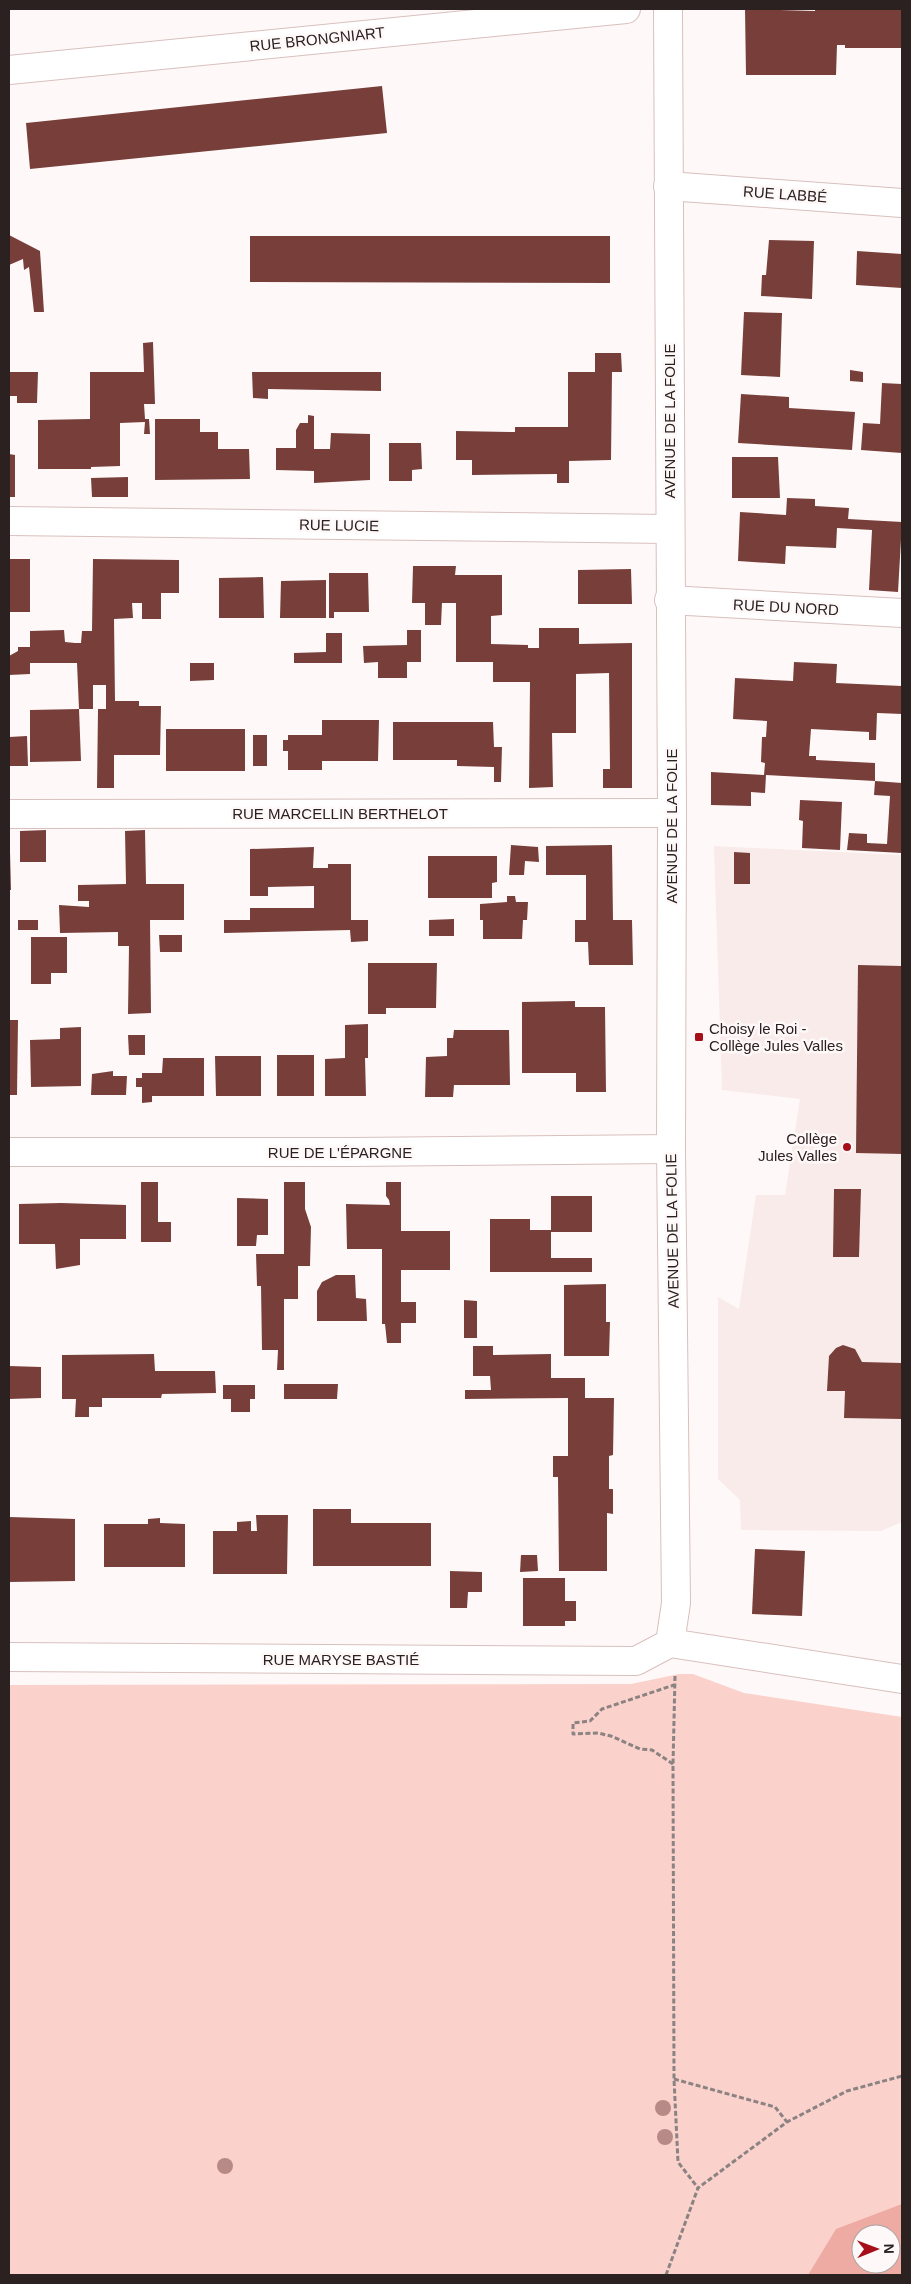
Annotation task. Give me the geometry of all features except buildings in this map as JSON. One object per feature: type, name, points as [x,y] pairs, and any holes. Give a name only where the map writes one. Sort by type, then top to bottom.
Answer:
[{"type":"street","name":"RUE BRONGNIART","points":[[9,70],[626,9]]},
{"type":"street","name":"AVENUE DE LA FOLIE","points":[[668,9],[669,600],[672,812],[671,1150],[676,1603],[670,1643]]},
{"type":"street","name":"RUE LABBÉ","points":[[668,186],[902,203]]},
{"type":"street","name":"RUE LUCIE","points":[[9,521],[669,529]]},
{"type":"street","name":"RUE DU NORD","points":[[669,600],[902,613]]},
{"type":"street","name":"RUE MARCELLIN BERTHELOT","points":[[9,814],[672,812]]},
{"type":"street","name":"RUE DE L'ÉPARGNE","points":[[9,1152],[671,1150]]},
{"type":"street","name":"RUE MARYSE BASTIÉ","points":[[9,1657],[636,1660],[670,1643]]},
{"type":"street","points":[[670,1643],[902,1679]]},
{"type":"path","points":[[673,1765],[652,1750],[640,1749],[611,1736],[598,1733],[573,1734],[573,1723],[590,1721],[602,1709],[675,1684]]},
{"type":"path","points":[[675,1696],[673,1765],[674,2079],[678,2162],[698,2188]]},
{"type":"path","points":[[666,2275],[698,2188],[787,2122],[848,2090],[902,2076]]},
{"type":"path","points":[[674,2079],[775,2107],[787,2122]]},
{"type":"shaded area","name":"Collège Jules Valles","points":[[714,846],[902,855],[902,1522],[881,1531],[741,1530],[740,1500],[718,1479],[718,1297],[739,1309],[756,1195],[785,1195],[800,1099],[722,1090]]},
{"type":"shaded area","points":[[679,1674],[693,1674],[744,1693],[902,1717],[902,2275],[9,2275],[9,1685],[631,1684]]},
{"type":"shaded area","points":[[902,2204],[902,2275],[808,2275],[836,2229]]},
{"type":"place","name":"Choisy le Roi - Collège Jules Valles","points":[[699,1037]]},
{"type":"place","name":"Collège Jules Valles","points":[[847,1147]]}]
